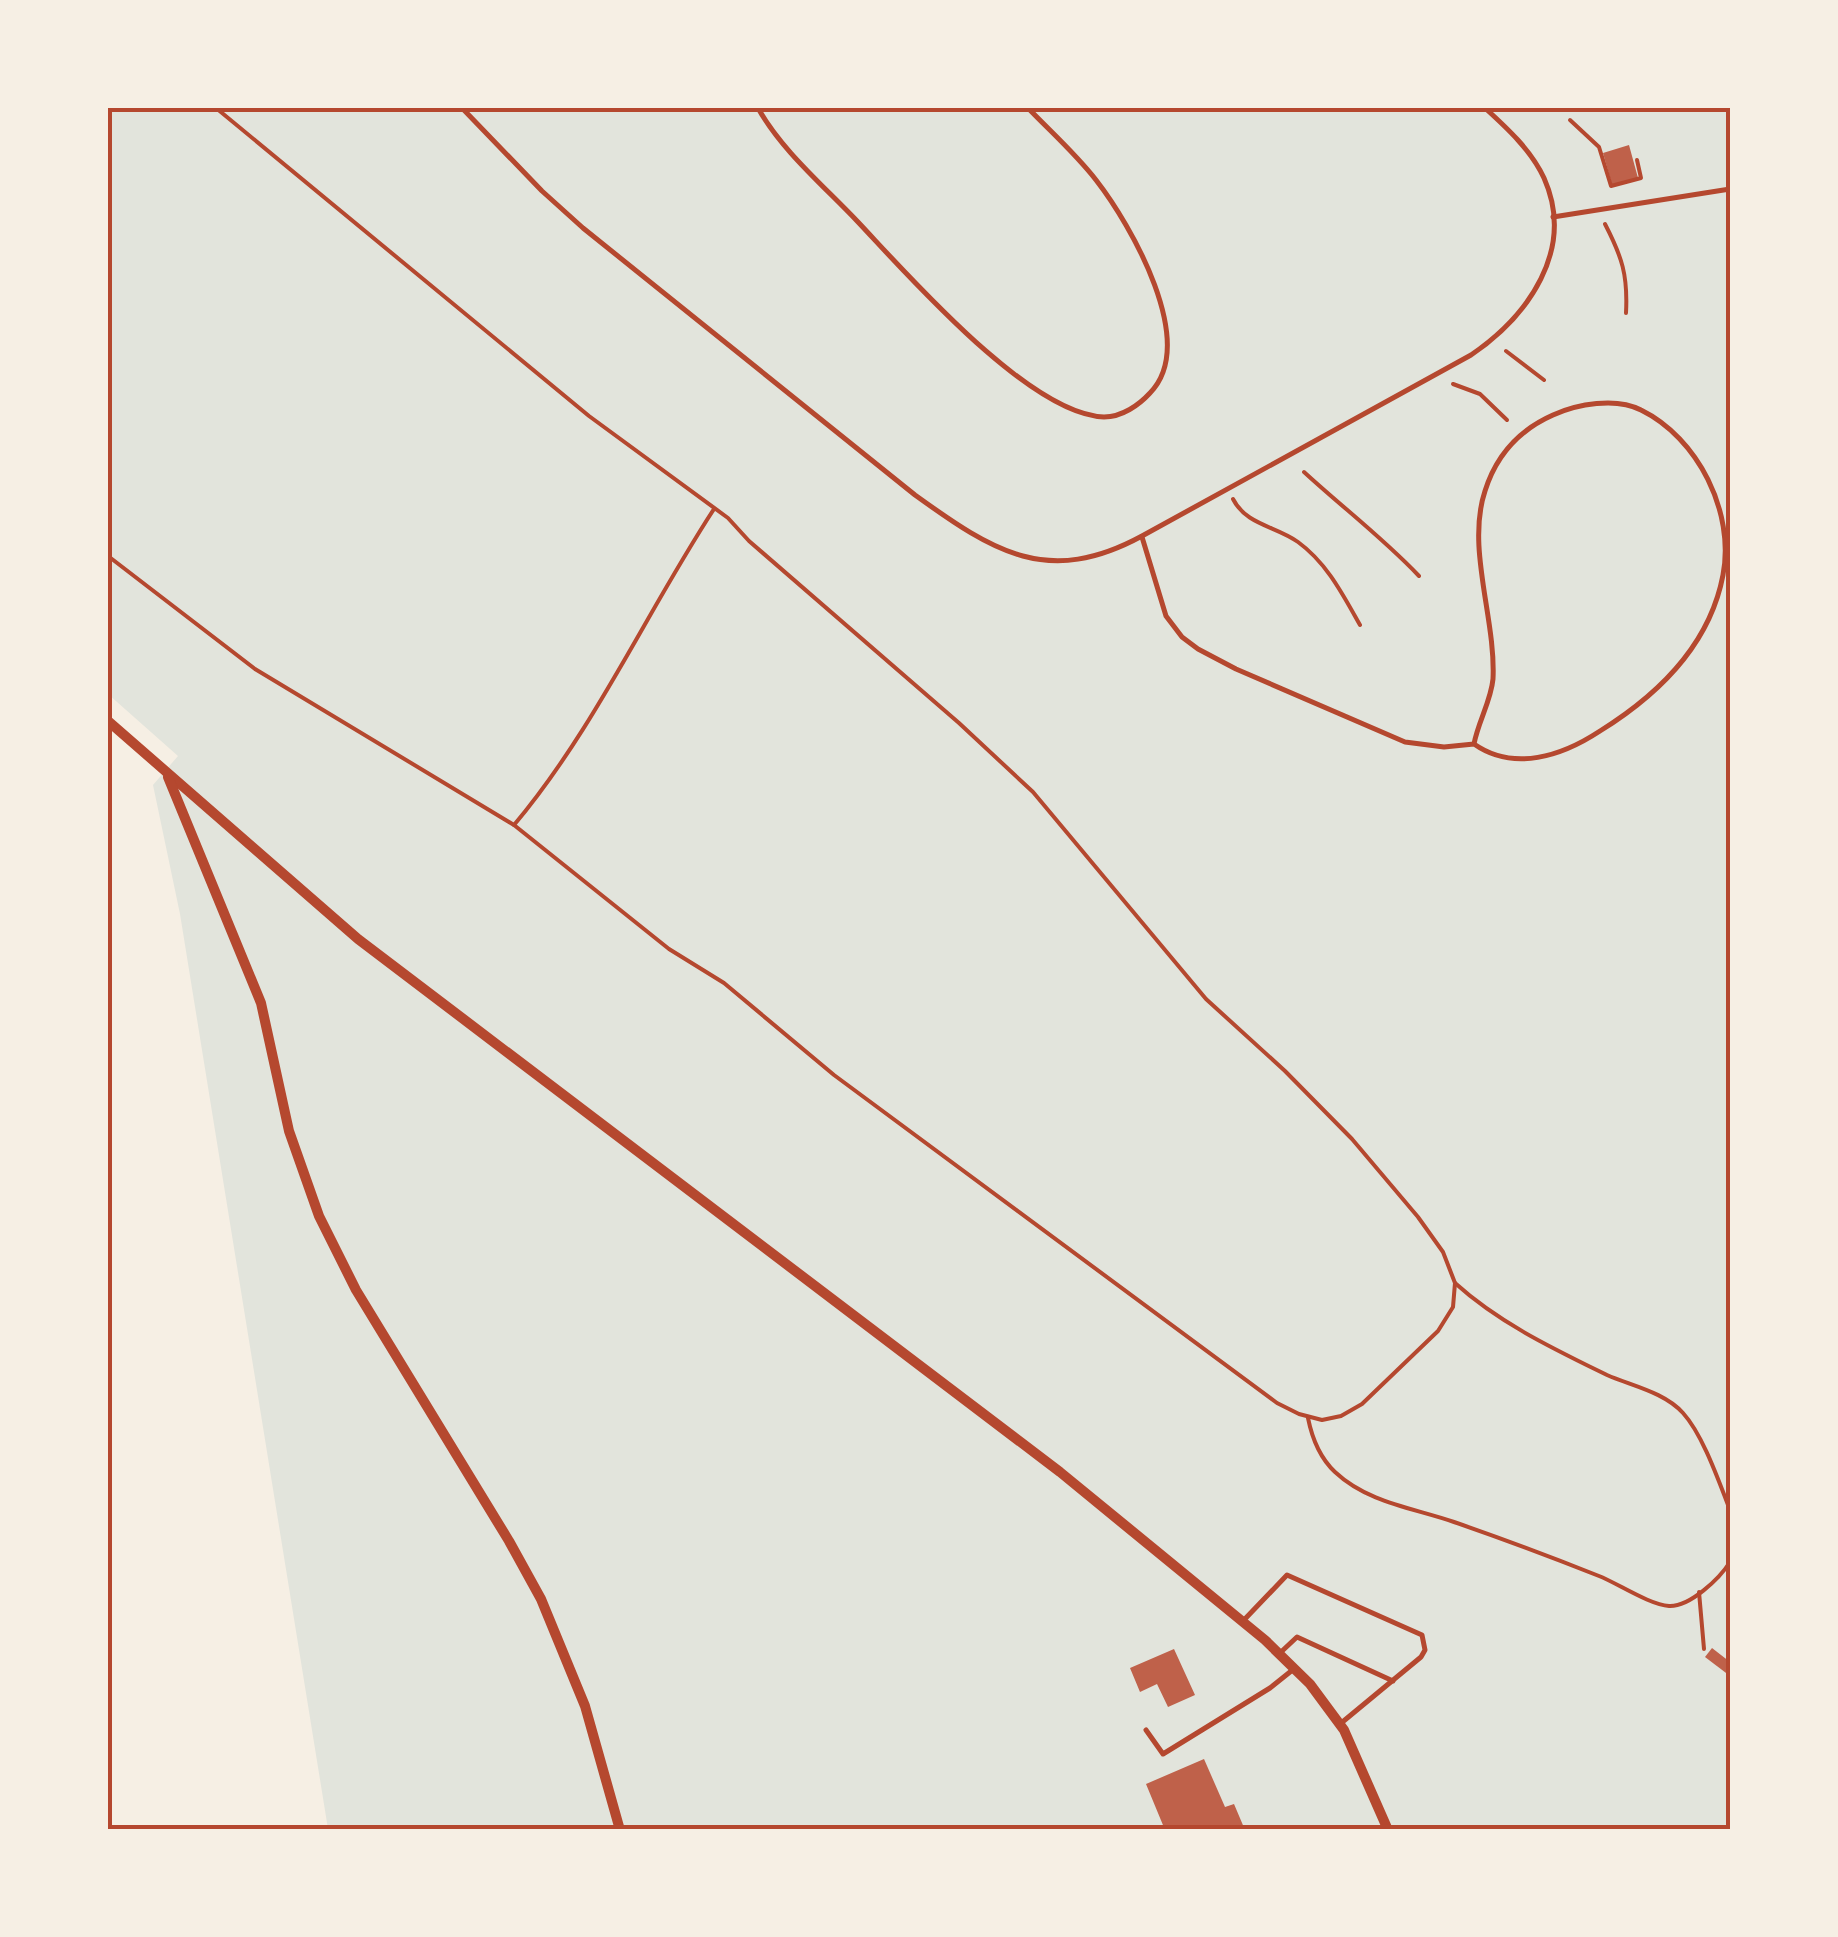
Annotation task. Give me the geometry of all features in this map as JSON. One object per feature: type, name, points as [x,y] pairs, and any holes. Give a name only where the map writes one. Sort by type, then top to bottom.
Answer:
[{"type":"street","points":[[108,721],[358,939],[1060,1472],[1280,1653],[1340,1724],[1388,1830]]},
{"type":"street","points":[[166,772],[261,1004],[289,1130],[319,1216],[356,1290],[510,1541],[541,1599],[585,1706],[620,1830]]},
{"type":"lane","points":[[462,108],[582,228],[887,474],[966,530],[1012,552],[1052,562],[1089,558],[1142,536],[1494,340],[1522,312],[1540,281],[1553,242],[1550,198],[1537,166],[1485,108]]},
{"type":"lane","points":[[758,108],[804,165],[954,322],[998,360],[1064,407],[1106,417],[1130,410],[1161,382],[1169,357],[1158,294],[1136,246],[1096,180],[1028,108]]},
{"type":"lane","points":[[1553,217],[1730,188]]},
{"type":"lane","points":[[1142,536],[1166,616],[1182,637],[1198,649],[1406,742],[1444,748],[1474,744],[1485,752],[1509,759],[1535,760],[1590,738],[1662,684],[1684,660],[1708,622],[1724,573],[1720,510],[1695,458],[1672,430],[1638,408],[1601,403],[1567,409],[1535,423],[1512,442],[1495,466],[1484,492],[1478,525],[1493,676],[1474,744]]},
{"type":"lane","points":[[1242,1621],[1287,1575],[1422,1636],[1425,1650],[1421,1657],[1340,1724]]},
{"type":"lane","points":[[1280,1653],[1297,1637],[1393,1681]]},
{"type":"lane","points":[[1146,1730],[1162,1754],[1270,1688],[1295,1668]]},
{"type":"path","points":[[216,108],[589,416],[715,508],[1033,792],[1206,998],[1352,1139],[1418,1218],[1442,1252],[1455,1283],[1474,1300],[1541,1342],[1654,1393],[1678,1408],[1691,1424],[1730,1510]]},
{"type":"path","points":[[1570,120],[1602,152],[1612,186],[1641,178],[1637,160]]},
{"type":"path","points":[[1602,152],[1611,149]]},
{"type":"path","points":[[1606,224],[1622,257],[1628,281],[1626,312]]},
{"type":"path","points":[[1506,351],[1544,380]]},
{"type":"path","points":[[1454,384],[1480,394],[1507,420]]},
{"type":"path","points":[[1304,472],[1375,537],[1395,550],[1418,576]]},
{"type":"path","points":[[1233,500],[1240,514],[1297,542],[1319,562],[1360,625]]},
{"type":"path","points":[[514,826],[565,756],[715,508]]},
{"type":"path","points":[[108,556],[255,668],[514,826],[619,912],[724,983],[834,1075],[1277,1403],[1322,1420],[1341,1416],[1362,1404],[1438,1331],[1453,1307],[1455,1283]]},
{"type":"path","points":[[1308,1416],[1320,1454],[1360,1490],[1586,1571],[1668,1606],[1699,1592],[1730,1562]]},
{"type":"path","points":[[1699,1592],[1704,1649]]},
{"type":"shaded area","points":[[108,108],[1730,108],[1730,1829],[328,1829],[180,914],[153,785],[178,756],[108,694]]},
{"type":"building","points":[[1629,145],[1638,178],[1612,185],[1603,153]]},
{"type":"building","points":[[1712,1648],[1730,1662],[1730,1676],[1705,1657]]},
{"type":"building","points":[[1174,1649],[1195,1695],[1168,1707],[1157,1684],[1140,1692],[1130,1668]]},
{"type":"building","points":[[1204,1759],[1225,1807],[1234,1804],[1245,1830],[1165,1830],[1146,1784]]}]
